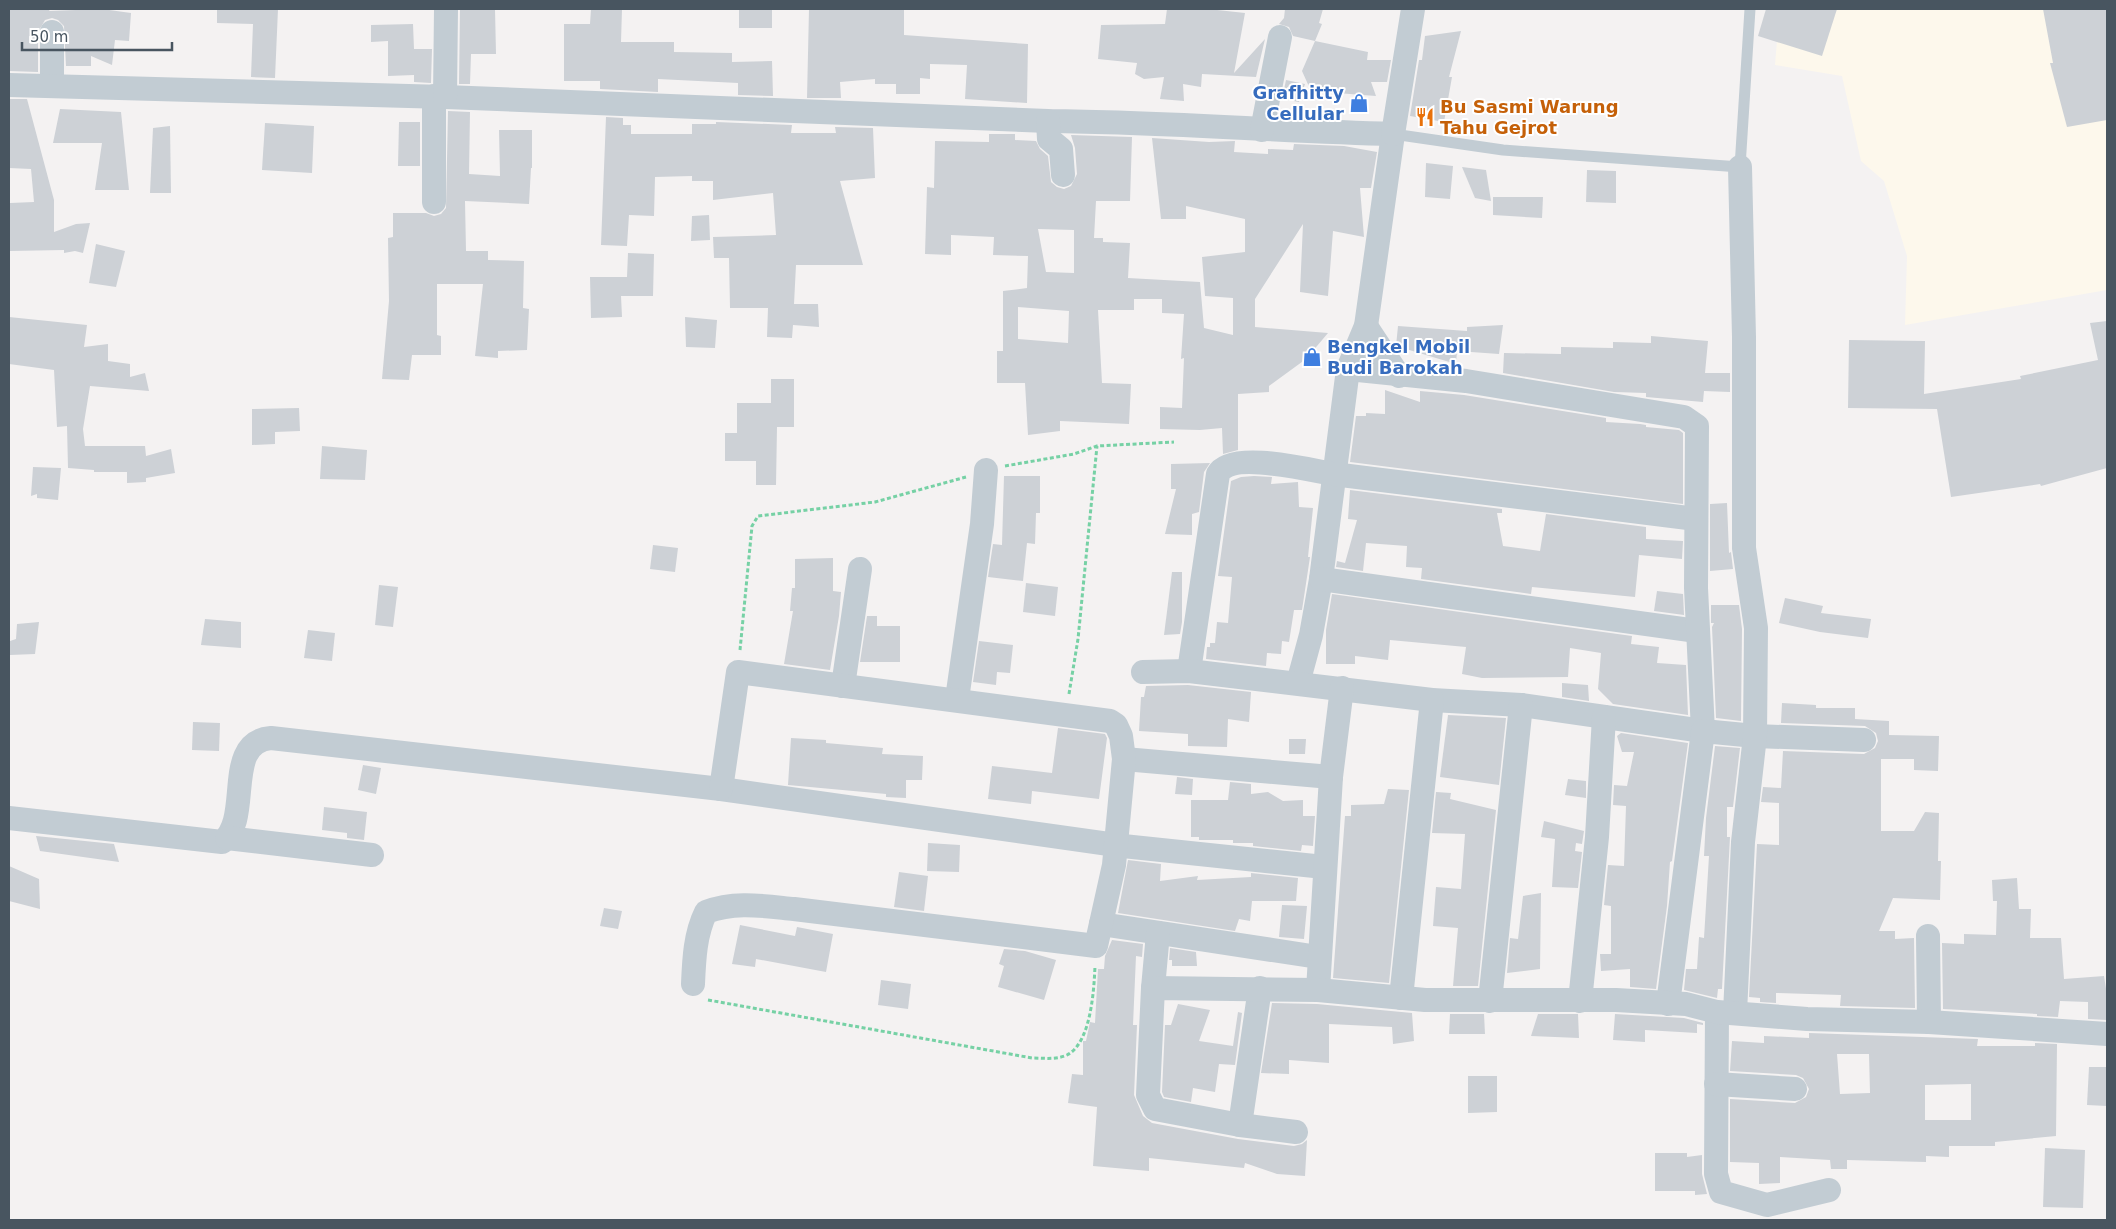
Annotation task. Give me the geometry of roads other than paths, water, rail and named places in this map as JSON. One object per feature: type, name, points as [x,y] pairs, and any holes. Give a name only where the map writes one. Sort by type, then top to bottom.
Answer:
[{"type":"street","points":[[434,202],[439,97],[446,9]]},
{"type":"street","points":[[1298,684],[1311,635],[1321,580],[1333,474],[1348,369],[1366,326],[1412,9]]},
{"type":"street","points":[[52,32],[52,86]]},
{"type":"street","points":[[1262,130],[1280,37]]},
{"type":"street","points":[[9,85],[439,97],[1048,121],[1139,122],[1262,130],[1393,134]]},
{"type":"street","points":[[1048,121],[1049,139],[1061,148],[1063,175]]},
{"type":"street","points":[[1740,166],[1744,337],[1744,548],[1756,628],[1755,736],[1726,1013],[1716,1084],[1716,1174],[1721,1192],[1767,1205],[1829,1190]]},
{"type":"street","points":[[1366,326],[1399,376]]},
{"type":"street","points":[[1348,369],[1475,383],[1684,417],[1697,426],[1699,437],[1696,519],[1697,631],[1703,731],[1668,1004]]},
{"type":"street","points":[[1189,670],[1218,474],[1221,468],[1233,464],[1251,462],[1696,519]]},
{"type":"street","points":[[957,699],[982,524],[986,470]]},
{"type":"street","points":[[844,686],[860,569]]},
{"type":"street","points":[[1321,580],[1697,631]]},
{"type":"street","points":[[1143,672],[1189,670],[1432,700],[1521,705],[1703,731],[1755,736],[1864,740]]},
{"type":"street","points":[[721,790],[738,672],[957,699],[1110,721],[1116,725],[1121,736],[1124,758],[1114,865],[1098,935]]},
{"type":"street","points":[[1318,990],[1318,956],[1331,777],[1342,688]]},
{"type":"street","points":[[1400,998],[1432,700]]},
{"type":"street","points":[[1490,1001],[1521,705]]},
{"type":"street","points":[[1580,1001],[1596,837],[1604,717]]},
{"type":"street","points":[[9,818],[222,842],[227,838],[236,813],[244,760],[248,751],[263,739],[316,743],[721,790],[1115,845],[1324,866]]},
{"type":"street","points":[[1124,758],[1331,777]]},
{"type":"street","points":[[227,838],[372,855]]},
{"type":"street","points":[[693,984],[695,952],[702,920],[706,912],[722,906],[745,904],[1098,935],[1158,933],[1318,956]]},
{"type":"street","points":[[1158,933],[1152,988],[1148,1095],[1152,1105],[1158,1111],[1240,1125],[1296,1132]]},
{"type":"street","points":[[1928,936],[1929,1022]]},
{"type":"street","points":[[1152,988],[1318,990],[1400,998],[1490,1001],[1616,1000],[1686,1004],[1726,1013],[1807,1019],[1929,1022],[2107,1034]]},
{"type":"street","points":[[1240,1125],[1260,988]]},
{"type":"street","points":[[1716,1084],[1795,1089]]},
{"type":"lane","points":[[1393,134],[1503,150],[1740,166],[1750,9]]},
{"type":"place","name":"Grafhitty Cellular","points":[[1359,103]]},
{"type":"place","name":"Bu Sasmi Warung Tahu Gejrot","points":[[1425,117]]},
{"type":"place","name":"Bengkel Mobil Budi Barokah","points":[[1312,357]]}]
